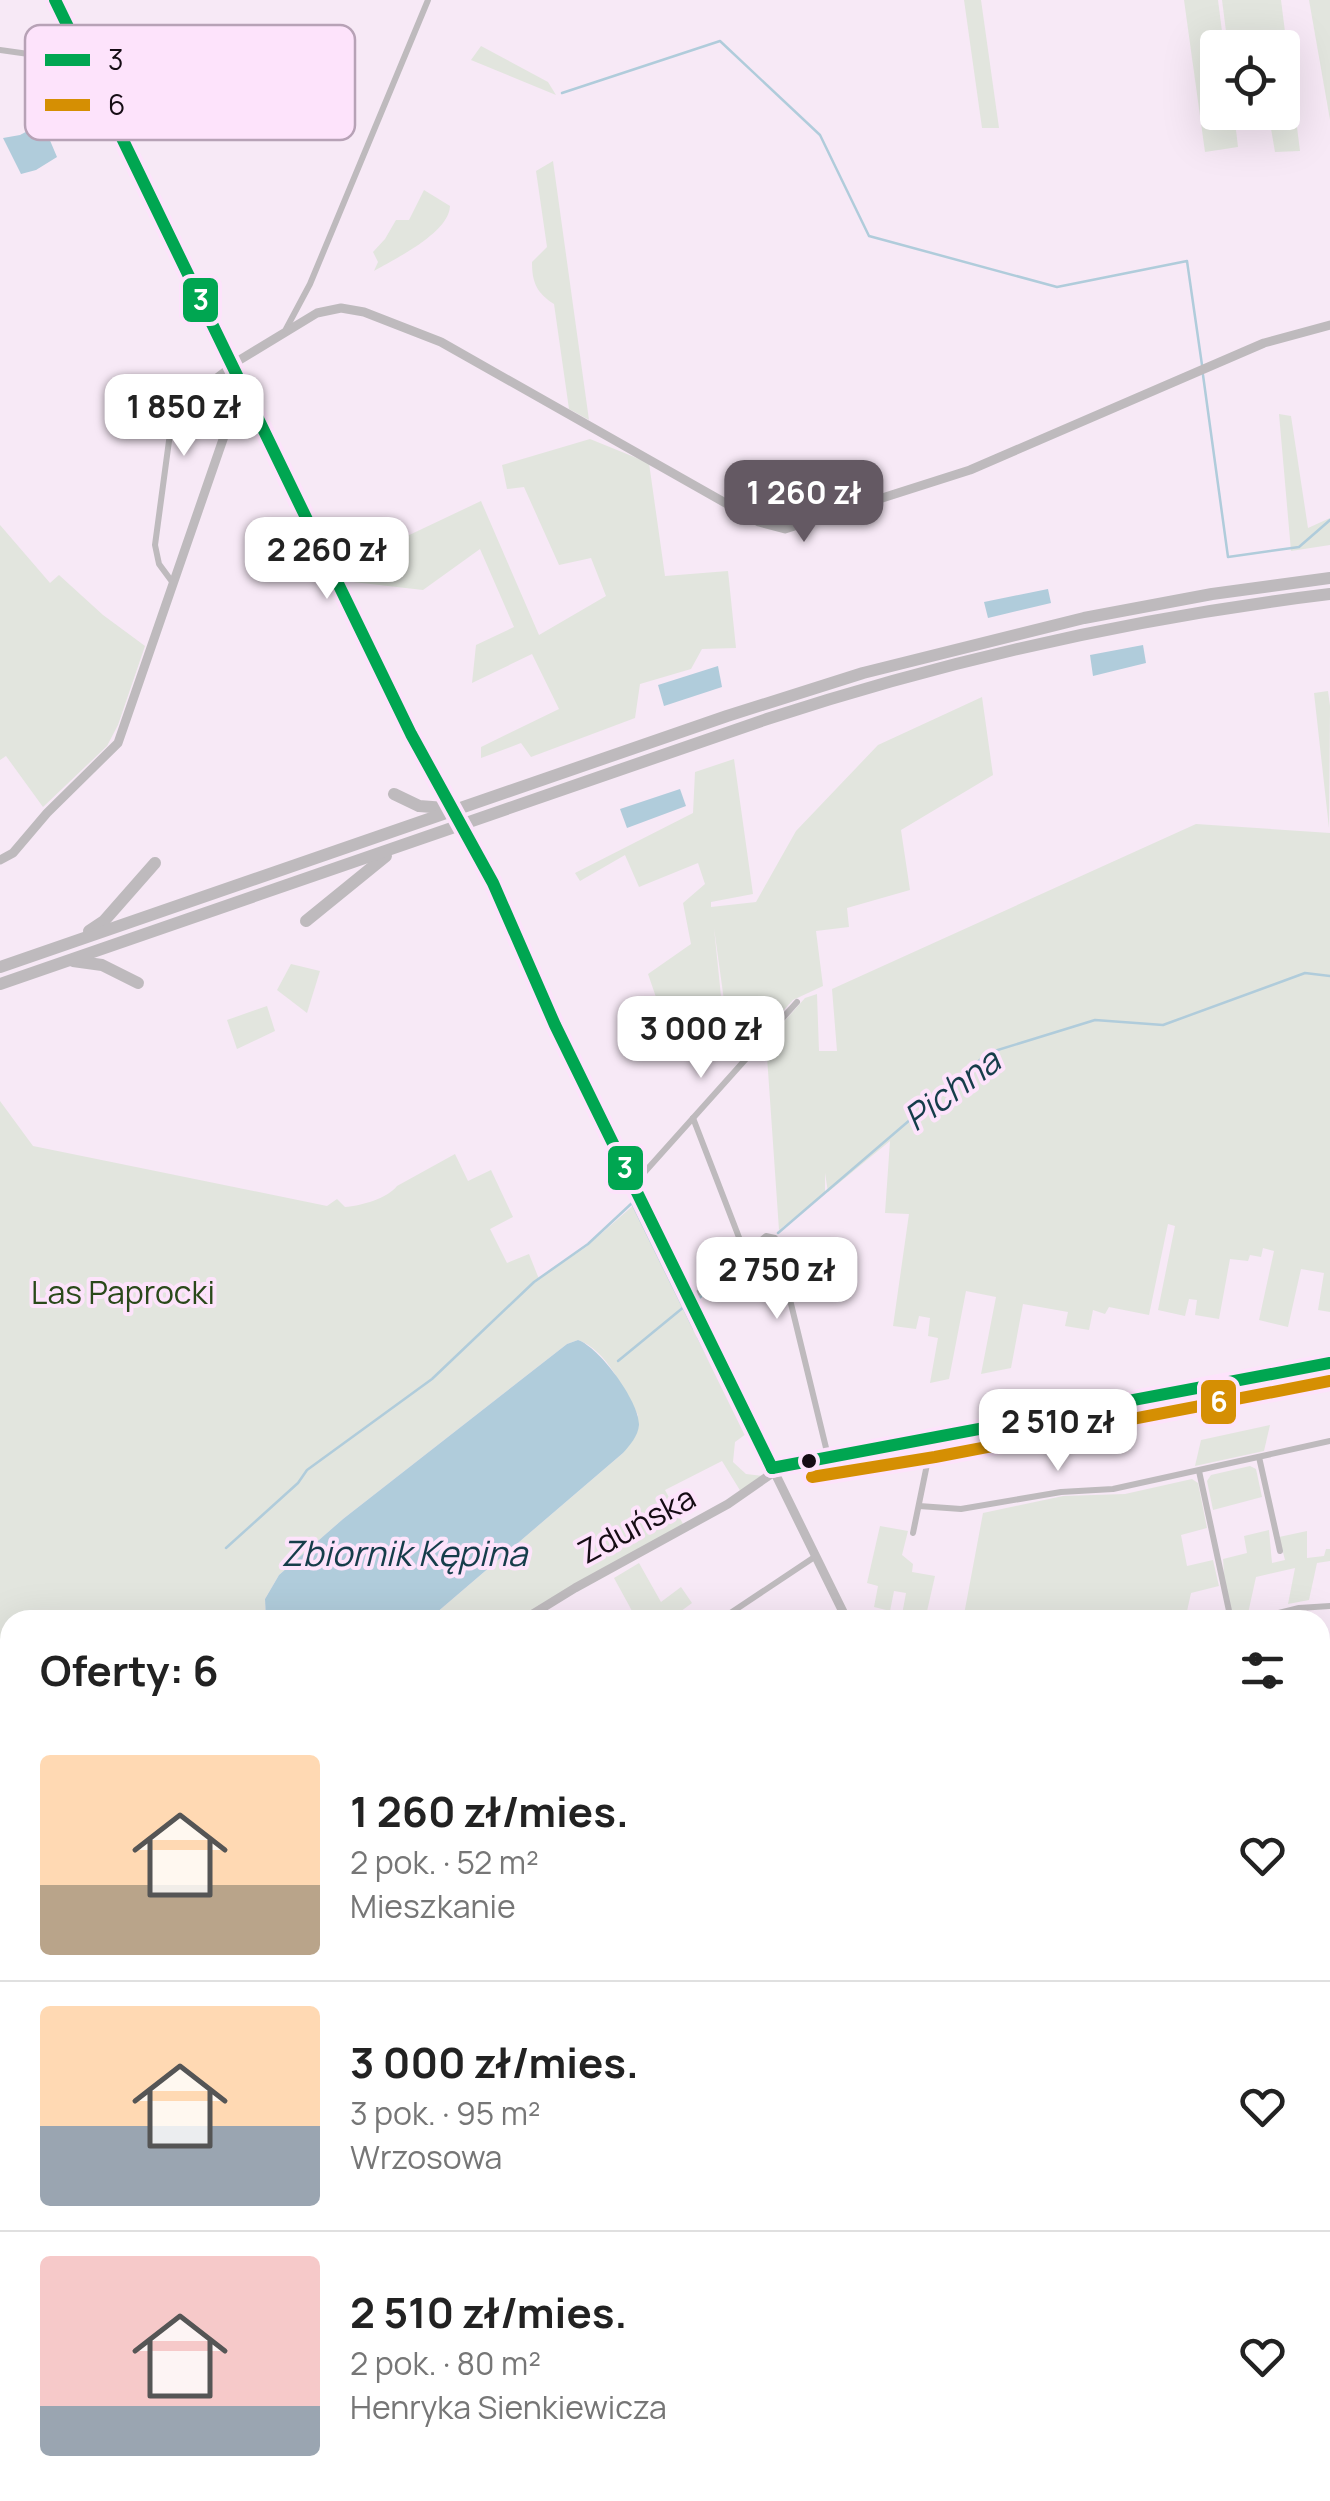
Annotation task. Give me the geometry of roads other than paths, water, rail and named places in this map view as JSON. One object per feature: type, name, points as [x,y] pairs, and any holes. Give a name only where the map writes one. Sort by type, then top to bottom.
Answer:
[{"type":"highway","points":[[0,967],[728,716],[922,657],[1126,610],[1330,578]]},
{"type":"highway","points":[[0,984],[790,712],[909,676],[1149,621],[1330,594]]},
{"type":"highway","points":[[394,794],[427,808],[468,806]]},
{"type":"highway","points":[[306,921],[369,866],[405,844]]},
{"type":"highway","points":[[55,948],[104,920],[155,864]]},
{"type":"highway","points":[[66,961],[102,965],[138,983]]},
{"type":"street","points":[[55,0],[67,25]]},
{"type":"street","points":[[286,330],[310,284],[428,0]]},
{"type":"street","points":[[0,50],[25,54]]},
{"type":"street","points":[[123,140],[385,680],[493,883],[555,1024],[842,1610]]},
{"type":"street","points":[[174,583],[160,564],[155,545],[171,426],[191,396],[233,364],[316,314],[341,308],[419,331],[756,521],[785,529],[970,470],[1264,344],[1330,325]]},
{"type":"street","points":[[0,860],[13,853],[114,749],[238,396],[245,388]]},
{"type":"street","points":[[633,1185],[796,1002]]},
{"type":"street","points":[[693,1118],[746,1254]]},
{"type":"street","points":[[690,1300],[769,1234],[777,1241],[828,1456]]},
{"type":"street","name":"Zduńska","points":[[539,1610],[728,1504],[773,1470],[828,1456],[932,1440],[1330,1363]]},
{"type":"street","points":[[913,1534],[932,1440]]},
{"type":"street","points":[[919,1506],[973,1508],[1072,1490],[1113,1490],[1330,1441]]},
{"type":"street","points":[[1259,1458],[1280,1550]]},
{"type":"street","points":[[1199,1470],[1229,1610]]},
{"type":"street","points":[[735,1610],[816,1556]]},
{"type":"water","points":[[25,132],[25,140],[50,140],[57,157],[21,174],[3,138]]},
{"type":"water","points":[[1048,589],[1051,603],[988,618],[984,602]]},
{"type":"water","points":[[1143,645],[1146,663],[1093,676],[1090,655]]},
{"type":"water","points":[[718,666],[722,687],[664,706],[658,685]]},
{"type":"water","points":[[680,789],[686,806],[627,828],[620,809]]},
{"type":"water","name":"Zbiornik Kępina","points":[[578,1340],[597,1353],[633,1403],[639,1425],[623,1453],[440,1610],[266,1610],[265,1599],[279,1575],[343,1519],[567,1344]]},
{"type":"waterway","points":[[562,93],[720,41],[820,135],[869,236],[1057,287],[1187,261],[1202,365]]},
{"type":"waterway","points":[[1203,375],[1228,557],[1299,547],[1330,520]]},
{"type":"waterway","name":"Pichna","points":[[778,1233],[988,1053],[1095,1020],[1163,1025],[1305,973],[1330,976]]},
{"type":"waterway","points":[[226,1548],[298,1483],[307,1470],[432,1379],[534,1282],[588,1244],[632,1203],[694,1329]]},
{"type":"waterway","name":"Pichna","points":[[698,1299],[769,1238]]},
{"type":"waterway","points":[[618,1361],[685,1306]]},
{"type":"waterway","points":[[698,1337],[746,1431]]},
{"type":"waterway","points":[[750,1440],[761,1462]]},
{"type":"park label","name":"Las Paprocki","points":[[123,1293]]}]
